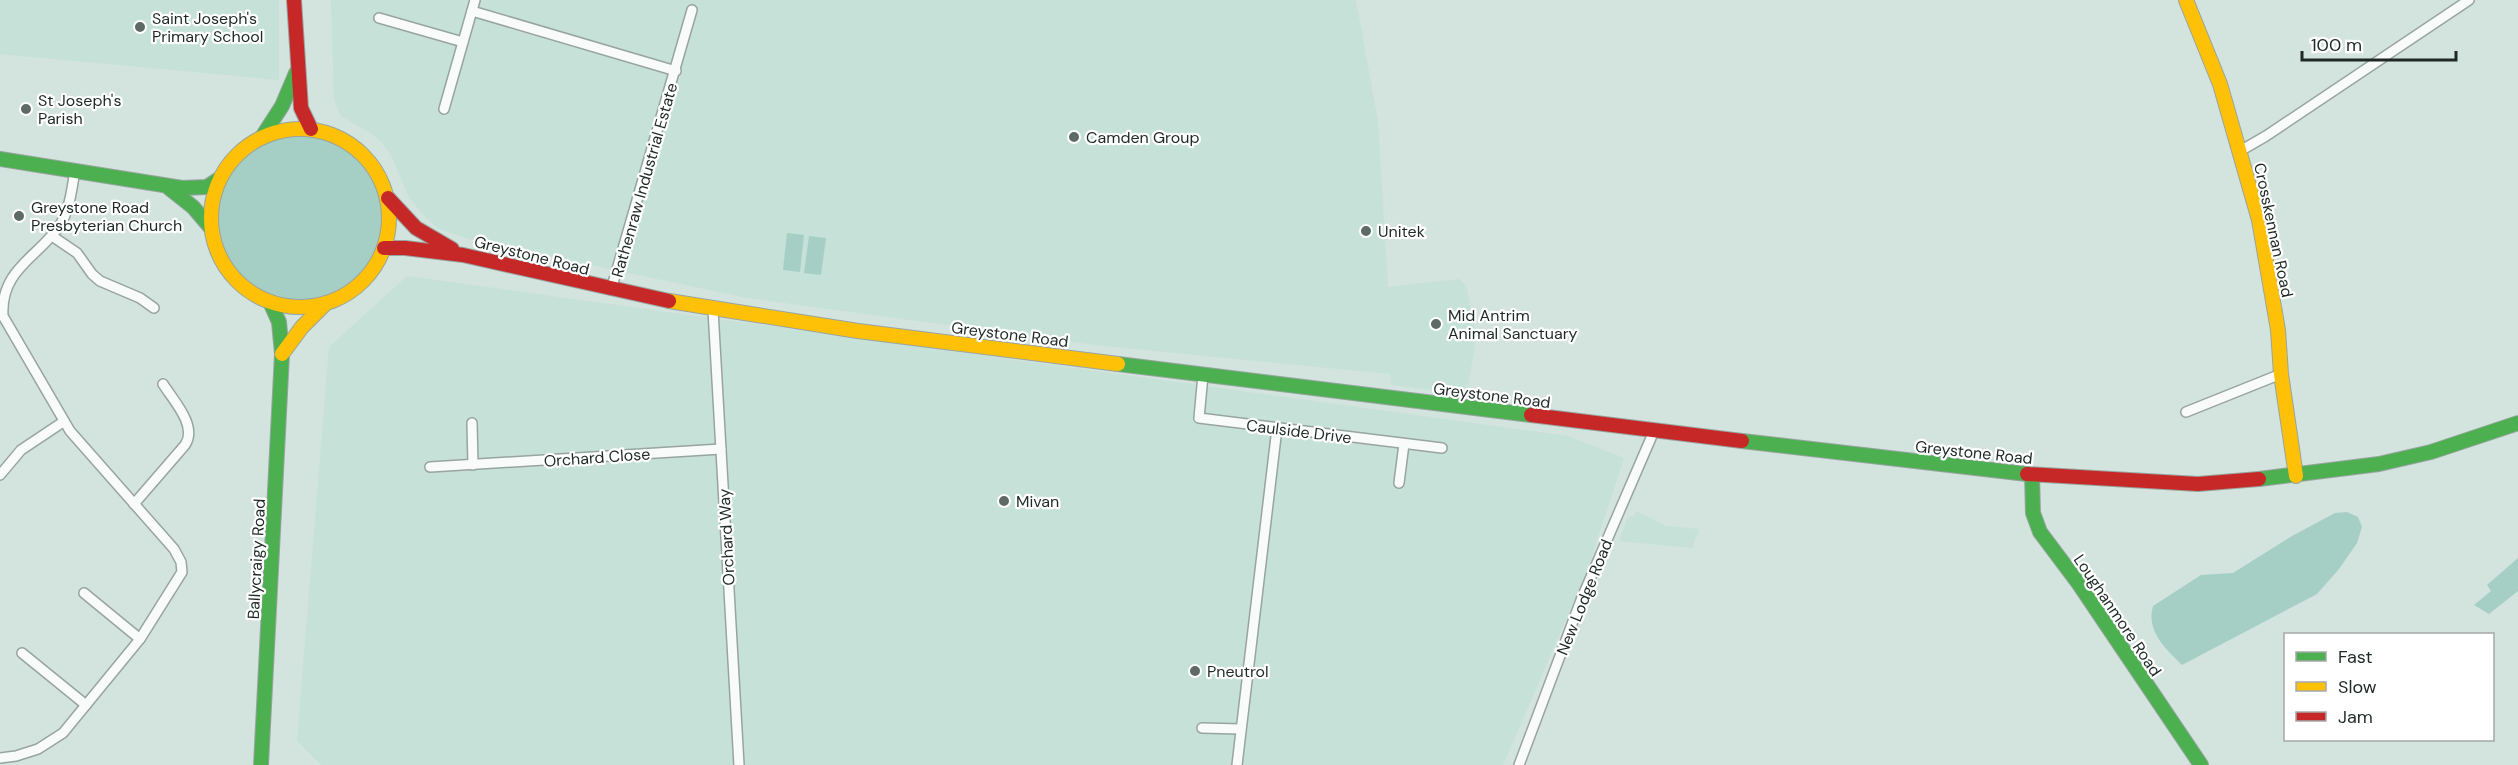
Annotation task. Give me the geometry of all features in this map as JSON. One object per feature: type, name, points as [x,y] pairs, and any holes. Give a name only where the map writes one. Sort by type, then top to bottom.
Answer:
[{"type":"main road","points":[[294,0],[301,108],[311,129]]},
{"type":"main road","name":"Crosskennan Road","points":[[2186,0],[2220,84],[2259,220],[2278,330],[2281,374],[2296,476]]},
{"type":"main road","points":[[262,137],[282,106],[297,71]]},
{"type":"main road","points":[[286,129],[311,129],[342,139],[367,159],[380,176],[387,197],[390,223],[384,248],[365,279],[347,294],[326,303],[308,307],[270,302],[245,288],[226,268],[216,249],[211,228],[212,203],[219,179],[230,162],[244,148],[262,137],[286,129]]},
{"type":"main road","points":[[0,159],[166,186],[207,187],[219,179]]},
{"type":"main road","points":[[166,186],[193,207],[211,228]]},
{"type":"main road","name":"Greystone Road","points":[[387,197],[398,213],[415,228],[431,240],[463,255]]},
{"type":"main road","name":"Greystone Road","points":[[384,248],[405,248],[463,255],[611,290],[713,310],[1203,375],[2032,475],[2198,484],[2296,476],[2379,464],[2432,452],[2518,423]]},
{"type":"main road","name":"Ballycraigy Road","points":[[261,765],[282,354],[279,322],[270,302]]},
{"type":"main road","points":[[282,354],[302,327],[326,303]]},
{"type":"main road","name":"Loughanmore Road","points":[[2032,475],[2033,513],[2040,532],[2079,584],[2201,765]]},
{"type":"street","points":[[444,109],[475,0]]},
{"type":"street","points":[[2240,151],[2469,0]]},
{"type":"street","name":"Rathenraw Industrial Estate","points":[[611,290],[692,10]]},
{"type":"street","name":"Rathenraw Industrial Estate","points":[[472,11],[676,70]]},
{"type":"street","points":[[379,18],[463,42]]},
{"type":"street","points":[[0,758],[20,755],[50,743],[68,728],[140,639],[179,578],[182,567],[174,549],[63,422],[5,321],[1,306],[5,286],[13,272],[51,236],[65,213],[75,170]]},
{"type":"street","points":[[51,236],[77,253],[100,281],[140,298],[154,308]]},
{"type":"street","name":"Orchard Way","points":[[713,310],[739,765]]},
{"type":"street","points":[[2186,412],[2281,374]]},
{"type":"street","name":"Caulside Drive","points":[[1203,375],[1199,418],[1442,448]]},
{"type":"street","points":[[134,504],[185,445],[189,437],[188,426],[163,384]]},
{"type":"street","points":[[0,475],[21,450],[63,422]]},
{"type":"street","points":[[472,423],[473,465]]},
{"type":"street","points":[[1237,765],[1277,428]]},
{"type":"street","name":"New Lodge Road","points":[[1519,765],[1581,600],[1654,431]]},
{"type":"street","points":[[1399,483],[1404,444]]},
{"type":"street","name":"Orchard Close","points":[[430,467],[721,449]]},
{"type":"street","points":[[84,593],[140,639]]},
{"type":"street","points":[[22,653],[86,705]]},
{"type":"street","points":[[1202,728],[1240,729]]},
{"type":"shaded area","name":"Saint Joseph's Primary School","points":[[0,0],[279,0],[279,80],[0,54]]},
{"type":"shaded area","points":[[331,0],[1356,0],[1378,122],[1388,287],[1459,279],[1466,286],[1476,337],[1467,394],[1391,385],[1390,374],[1095,345],[747,298],[468,239],[439,229],[423,215],[409,197],[391,155],[383,144],[372,134],[341,116],[337,108],[334,98]]},
{"type":"shaded area","points":[[300,135],[331,141],[358,159],[376,186],[382,217],[376,248],[358,275],[331,293],[300,299],[269,293],[242,275],[224,248],[218,217],[224,186],[242,159],[269,141]]},
{"type":"shaded area","points":[[787,233],[804,235],[800,272],[783,270]]},
{"type":"shaded area","points":[[809,236],[826,238],[821,275],[804,273]]},
{"type":"shaded area","points":[[407,276],[1568,436],[1624,458],[1587,571],[1503,765],[321,765],[297,741],[329,347]]},
{"type":"shaded area","points":[[1636,511],[1666,526],[1699,529],[1692,548],[1619,541],[1628,517],[1634,516]]},
{"type":"shaded area","points":[[2347,512],[2358,517],[2362,527],[2357,543],[2339,569],[2317,594],[2182,665],[2169,652],[2152,623],[2153,606],[2201,575],[2233,573],[2292,536],[2335,513]]},
{"type":"shaded area","points":[[2518,558],[2518,591],[2489,614],[2474,605],[2491,591],[2487,585]]},
{"type":"traffic: fast","points":[[262,137],[282,106],[296,73]]},
{"type":"traffic: fast","points":[[0,159],[182,188],[207,187],[219,179]]},
{"type":"traffic: fast","points":[[169,188],[193,207],[211,228]]},
{"type":"traffic: fast","points":[[261,765],[282,354],[279,322],[270,302]]},
{"type":"traffic: fast","points":[[1118,364],[1531,415]]},
{"type":"traffic: fast","points":[[2259,479],[2379,464],[2431,452],[2518,423]]},
{"type":"traffic: fast","points":[[1742,441],[2027,474]]},
{"type":"traffic: fast","points":[[2032,475],[2033,513],[2040,532],[2079,584],[2201,765]]},
{"type":"traffic: slow","points":[[2186,0],[2220,84],[2259,220],[2278,330],[2281,374],[2296,476]]},
{"type":"traffic: slow","points":[[300,129],[334,136],[363,155],[382,184],[389,218],[382,252],[363,281],[334,300],[300,307],[266,300],[237,281],[218,252],[211,218],[218,184],[237,155],[266,136],[300,129]]},
{"type":"traffic: slow","points":[[669,301],[858,331],[1118,364]]},
{"type":"traffic: slow","points":[[282,354],[302,327],[326,303]]},
{"type":"traffic: jam","points":[[294,0],[301,108],[311,129]]},
{"type":"traffic: jam","points":[[388,198],[416,228],[452,249]]},
{"type":"traffic: jam","points":[[384,248],[405,248],[463,255],[669,301]]},
{"type":"traffic: jam","points":[[1531,415],[1742,441]]},
{"type":"traffic: jam","points":[[2027,474],[2198,484],[2259,479]]},
{"type":"place","name":"Saint Joseph's Primary School","points":[[140,27]]},
{"type":"place","name":"St Joseph's Parish","points":[[26,109]]},
{"type":"place","name":"Camden Group","points":[[1074,137]]},
{"type":"place","name":"Greystone Road Presbyterian Church","points":[[19,216]]},
{"type":"place","name":"Unitek","points":[[1366,231]]},
{"type":"place","name":"Mid Antrim Animal Sanctuary","points":[[1436,324]]},
{"type":"place","name":"Mivan","points":[[1004,501]]},
{"type":"place","name":"Pneutrol","points":[[1195,671]]}]
